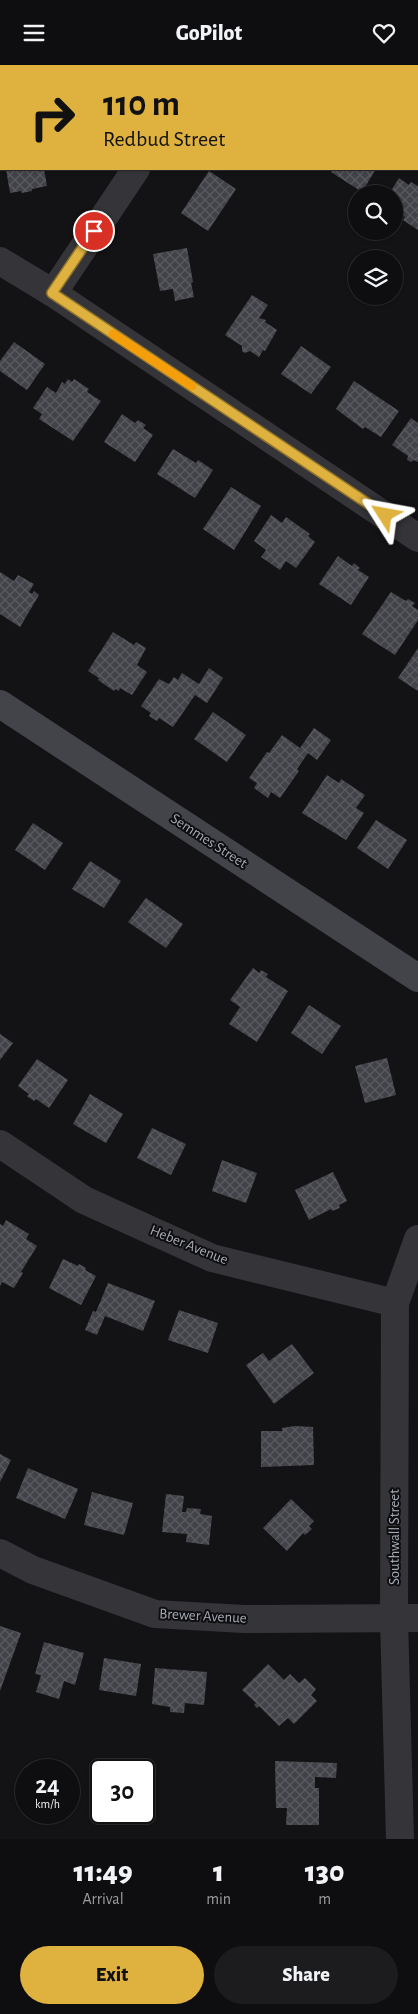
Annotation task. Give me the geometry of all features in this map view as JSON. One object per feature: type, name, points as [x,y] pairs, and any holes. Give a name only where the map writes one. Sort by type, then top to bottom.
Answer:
[{"type":"main road","name":"Semmes Street","points":[[0,704],[418,978]]},
{"type":"street","points":[[52,293],[135,170]]},
{"type":"street","points":[[0,261],[52,293],[418,538]]},
{"type":"street","name":"Heber Avenue","points":[[0,1144],[84,1200],[212,1258],[395,1303]]},
{"type":"street","name":"Southwall Street","points":[[400,1839],[408,1776],[406,1619],[395,1303],[418,1239]]},
{"type":"street","name":"Brewer Avenue","points":[[0,1553],[33,1570],[155,1614],[244,1619],[406,1619]]},
{"type":"building","points":[[6,170],[44,170],[47,186],[22,193],[21,191],[10,193]]},
{"type":"building","points":[[332,170],[375,170],[366,185],[351,185],[331,172]]},
{"type":"building","points":[[209,171],[236,189],[208,231],[181,213]]},
{"type":"building","points":[[399,178],[409,185],[411,182],[418,186],[418,230],[403,220],[405,217],[403,216],[403,185],[395,185]]},
{"type":"building","points":[[187,248],[194,297],[175,301],[173,289],[160,291],[153,254]]},
{"type":"building","points":[[252,295],[268,305],[259,318],[266,320],[265,322],[277,330],[265,351],[263,350],[259,357],[250,351],[245,353],[242,351],[242,346],[225,335]]},
{"type":"building","points":[[14,342],[45,364],[27,390],[0,371],[0,361]]},
{"type":"building","points":[[301,346],[331,367],[311,394],[281,374]]},
{"type":"building","points":[[68,379],[72,382],[74,379],[89,389],[87,392],[101,401],[73,441],[39,419],[42,414],[33,408],[47,387],[56,393],[62,382],[65,384]]},
{"type":"building","points":[[354,381],[399,411],[381,437],[365,427],[363,429],[336,409]]},
{"type":"building","points":[[122,414],[135,423],[138,420],[146,425],[143,428],[153,435],[135,462],[104,442]]},
{"type":"building","points":[[411,418],[418,423],[418,462],[407,460],[408,456],[392,445]]},
{"type":"building","points":[[173,449],[196,463],[198,460],[213,470],[195,498],[157,474]]},
{"type":"building","points":[[231,487],[261,506],[234,550],[203,529]]},
{"type":"building","points":[[271,515],[282,523],[286,517],[310,534],[308,536],[315,542],[296,568],[286,561],[280,570],[261,557],[266,550],[254,541]]},
{"type":"building","points":[[338,556],[352,566],[354,563],[360,568],[358,570],[369,577],[351,605],[319,584]]},
{"type":"building","points":[[0,572],[14,581],[18,575],[34,584],[29,592],[32,594],[34,591],[39,595],[20,627],[0,614]]},
{"type":"building","points":[[391,592],[406,601],[408,599],[415,603],[412,606],[418,610],[418,620],[395,655],[362,634]]},
{"type":"building","points":[[113,632],[134,645],[136,642],[146,648],[137,665],[147,672],[132,695],[120,688],[119,691],[115,689],[114,691],[88,671]]},
{"type":"building","points":[[418,648],[418,691],[398,678]]},
{"type":"building","points":[[209,668],[223,678],[207,703],[195,695],[173,727],[159,718],[157,721],[149,716],[151,713],[141,706],[159,679],[169,684],[174,677],[178,680],[182,673],[199,684]]},
{"type":"building","points":[[213,712],[246,735],[227,762],[194,739]]},
{"type":"building","points":[[314,728],[331,740],[317,760],[308,753],[297,769],[299,771],[280,798],[271,792],[268,798],[254,788],[257,783],[249,778],[267,752],[269,753],[282,735],[300,748]]},
{"type":"building","points":[[327,775],[339,783],[341,779],[365,795],[356,808],[364,813],[346,840],[302,813]]},
{"type":"building","points":[[376,820],[407,840],[388,869],[357,848]]},
{"type":"building","points":[[33,823],[63,843],[45,870],[15,850]]},
{"type":"building","points":[[90,861],[121,881],[104,908],[72,889]]},
{"type":"building","points":[[146,898],[183,924],[166,948],[128,922]]},
{"type":"building","points":[[253,968],[259,973],[261,970],[268,974],[266,977],[288,991],[257,1042],[229,1024],[240,1007],[230,1000]]},
{"type":"building","points":[[309,1005],[341,1026],[322,1054],[291,1033]]},
{"type":"building","points":[[0,1034],[13,1043],[0,1060]]},
{"type":"building","points":[[387,1058],[396,1095],[365,1103],[355,1066]]},
{"type":"building","points":[[37,1059],[68,1080],[49,1108],[36,1099],[34,1101],[27,1096],[29,1094],[18,1086]]},
{"type":"building","points":[[90,1094],[123,1114],[106,1143],[73,1124]]},
{"type":"building","points":[[152,1128],[186,1144],[171,1175],[137,1158]]},
{"type":"building","points":[[222,1160],[257,1173],[246,1203],[212,1191]]},
{"type":"building","points":[[333,1172],[347,1201],[339,1205],[340,1208],[332,1211],[331,1209],[309,1220],[295,1190]]},
{"type":"building","points":[[6,1220],[29,1234],[26,1239],[37,1246],[21,1272],[23,1273],[14,1288],[2,1282],[0,1286],[0,1224],[3,1226]]},
{"type":"building","points":[[63,1259],[78,1266],[79,1264],[96,1276],[81,1305],[49,1288]]},
{"type":"building","points":[[108,1283],[155,1301],[143,1331],[105,1316],[97,1335],[85,1330],[93,1311],[96,1312]]},
{"type":"building","points":[[179,1310],[218,1323],[208,1353],[168,1340]]},
{"type":"building","points":[[292,1344],[314,1373],[274,1404],[246,1365],[263,1353],[269,1361]]},
{"type":"building","points":[[295,1426],[313,1427],[314,1465],[261,1467],[261,1431],[282,1431],[282,1428]]},
{"type":"building","points":[[0,1454],[11,1460],[0,1482]]},
{"type":"building","points":[[28,1468],[78,1489],[65,1519],[16,1498]]},
{"type":"building","points":[[92,1492],[133,1503],[124,1535],[84,1525]]},
{"type":"building","points":[[166,1494],[184,1496],[182,1512],[186,1512],[187,1508],[201,1509],[200,1514],[212,1516],[209,1545],[186,1542],[187,1534],[162,1532]]},
{"type":"building","points":[[291,1499],[314,1521],[309,1526],[312,1529],[305,1535],[303,1533],[287,1551],[263,1528]]},
{"type":"building","points":[[0,1626],[21,1633],[0,1691]]},
{"type":"building","points":[[44,1642],[84,1653],[75,1685],[64,1681],[59,1699],[36,1692],[41,1675],[35,1674]]},
{"type":"building","points":[[104,1658],[141,1664],[136,1696],[99,1690]]},
{"type":"building","points":[[268,1664],[284,1680],[290,1674],[299,1683],[305,1678],[316,1689],[311,1695],[317,1701],[294,1724],[288,1718],[279,1726],[259,1706],[257,1708],[254,1705],[256,1703],[242,1690]]},
{"type":"building","points":[[155,1668],[207,1672],[204,1705],[185,1703],[184,1713],[170,1712],[170,1707],[152,1704]]},
{"type":"building","points":[[275,1761],[337,1763],[336,1778],[315,1777],[315,1788],[319,1788],[319,1825],[286,1825],[287,1808],[276,1808]]},
{"type":"slow traffic","points":[[113,334],[192,386]]},
{"type":"route","points":[[94,231],[52,293],[385,515]]}]
